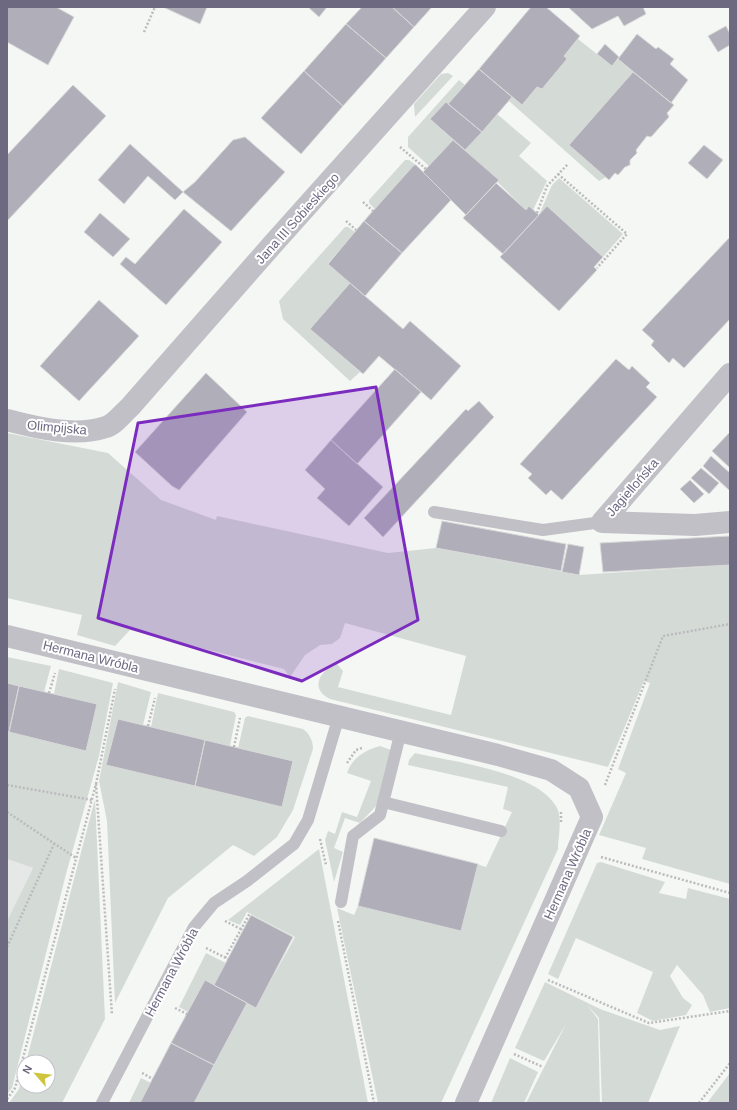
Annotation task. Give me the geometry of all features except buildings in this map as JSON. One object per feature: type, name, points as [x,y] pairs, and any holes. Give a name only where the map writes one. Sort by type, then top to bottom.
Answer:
[{"type":"street","name":"Jana III Sobieskiego","points":[[107,427],[130,407],[278,238],[485,7]]},
{"type":"street","name":"Jagiellońska","points":[[602,522],[730,374]]},
{"type":"street","name":"Olimpijska","points":[[7,420],[36,427],[82,431],[107,427]]},
{"type":"street","name":"Jagiellońska","points":[[602,522],[695,525],[730,522]]},
{"type":"street","name":"Hermana Wróbla","points":[[7,636],[339,716],[399,738],[498,755],[551,770],[579,788],[592,817],[466,1103]]},
{"type":"lane","points":[[434,512],[543,530],[602,522]]},
{"type":"lane","name":"Hermana Wróbla","points":[[102,1103],[194,927],[214,903],[247,881],[294,844],[308,820],[339,716]]},
{"type":"lane","points":[[341,902],[354,836],[380,815],[399,738]]},
{"type":"lane","points":[[383,802],[501,831]]},
{"type":"path","points":[[144,32],[155,7]]},
{"type":"path","points":[[400,147],[426,169]]},
{"type":"path","points":[[537,213],[547,186],[568,164]]},
{"type":"path","points":[[558,174],[627,234],[597,268]]},
{"type":"path","points":[[363,202],[373,211]]},
{"type":"path","points":[[346,221],[356,230]]},
{"type":"path","points":[[592,817],[663,636],[730,624]]},
{"type":"path","points":[[49,693],[57,667]]},
{"type":"path","points":[[7,1099],[16,1088],[96,784],[116,688]]},
{"type":"path","points":[[148,726],[157,691]]},
{"type":"path","points":[[234,747],[242,712]]},
{"type":"path","points":[[345,765],[356,750],[377,740],[399,738]]},
{"type":"path","points":[[96,784],[112,1015]]},
{"type":"path","points":[[7,785],[92,800]]},
{"type":"path","points":[[561,808],[561,831]]},
{"type":"path","points":[[7,812],[76,858]]},
{"type":"path","points":[[308,820],[322,842]]},
{"type":"path","points":[[323,835],[322,842],[327,870]]},
{"type":"path","points":[[317,846],[322,842]]},
{"type":"path","points":[[7,947],[54,844]]},
{"type":"path","points":[[578,850],[730,893]]},
{"type":"path","points":[[206,948],[227,958],[250,913]]},
{"type":"path","points":[[219,926],[228,916]]},
{"type":"path","points":[[337,917],[374,1103]]},
{"type":"path","points":[[224,921],[242,929]]},
{"type":"path","points":[[202,954],[209,942]]},
{"type":"path","points":[[542,978],[649,1023],[730,1011]]},
{"type":"path","points":[[172,1015],[178,1002]]},
{"type":"path","points":[[175,1008],[187,1014]]},
{"type":"path","points":[[699,1103],[730,1063]]},
{"type":"path","points":[[138,1079],[145,1066]]},
{"type":"path","points":[[142,1073],[153,1079]]},
{"type":"highlighted area","points":[[376,387],[418,620],[302,681],[98,618],[138,423]]},
{"type":"shaded area","points":[[578,39],[612,66],[618,59],[633,72],[569,145],[606,177],[599,181],[509,101],[512,97],[522,105],[537,87],[542,89],[567,59],[564,56]]},
{"type":"shaded area","points":[[448,73],[453,76],[415,117],[414,104],[441,74]]},
{"type":"shaded area","points":[[459,80],[465,85],[448,104],[446,102],[431,119],[453,140],[429,166],[408,147],[408,137]]},
{"type":"shaded area","points":[[497,114],[531,143],[519,156],[547,181],[533,210],[529,206],[526,210],[465,150]]},
{"type":"shaded area","points":[[405,160],[409,160],[416,165],[375,209],[369,203],[369,200]]},
{"type":"shaded area","points":[[559,178],[623,234],[603,257],[547,206],[539,215],[552,185]]},
{"type":"shaded area","points":[[345,227],[348,227],[355,232],[328,263],[350,283],[311,329],[360,372],[350,381],[283,319],[279,301]]},
{"type":"shaded area","points":[[7,433],[108,453],[161,500],[216,520],[217,516],[388,553],[436,548],[579,575],[730,565],[730,884],[642,859],[646,848],[599,835],[626,773],[618,769],[650,683],[644,681],[608,767],[330,699],[320,691],[319,681],[321,676],[334,664],[337,664],[343,671],[338,687],[451,715],[466,656],[345,623],[340,638],[332,644],[320,645],[305,655],[290,677],[284,669],[130,630],[115,646],[77,635],[82,615],[7,598]]},
{"type":"shaded area","points":[[7,657],[51,666],[44,692],[7,683]]},
{"type":"shaded area","points":[[59,669],[113,683],[99,756],[66,874],[21,1054],[16,1054],[16,1072],[12,1088],[7,1094],[7,921],[33,868],[7,859],[7,731],[86,751],[97,704],[54,694]]},
{"type":"shaded area","points":[[118,682],[151,692],[143,725],[118,719],[107,765],[282,807],[293,761],[238,748],[245,718],[248,716],[303,729],[311,738],[313,749],[293,810],[277,837],[254,856],[233,845],[168,898],[115,1003],[107,821],[99,781]]},
{"type":"shaded area","points":[[158,693],[234,712],[236,715],[230,746],[151,727]]},
{"type":"shaded area","points":[[380,746],[391,750],[379,803],[360,823],[345,818],[334,848],[343,852],[334,882],[325,840],[328,831],[335,834],[342,812],[357,817],[371,781],[347,773],[352,763],[360,755]]},
{"type":"shaded area","points":[[415,753],[471,764],[512,776],[530,784],[545,794],[556,806],[558,811],[560,821],[558,849],[441,1103],[378,1103],[337,908],[354,915],[358,906],[461,931],[477,864],[486,867],[512,812],[503,809],[508,787],[408,765],[409,760]]},
{"type":"shaded area","points":[[95,799],[105,1019],[62,1103],[9,1103],[16,1093],[56,1094],[56,1054],[28,1054]]},
{"type":"shaded area","points":[[319,849],[368,1103],[194,1103],[247,1003],[256,1007],[295,937],[247,912],[240,925],[228,920]]},
{"type":"shaded area","points":[[7,859],[33,868],[7,921]]},
{"type":"shaded area","points":[[601,862],[665,882],[659,893],[686,899],[688,888],[730,899],[730,1008],[710,1012],[703,995],[677,965],[670,976],[683,998],[692,1005],[686,1015],[653,1021],[637,1013],[653,972],[576,938],[558,979],[548,974],[597,863]]},
{"type":"shaded area","points":[[206,953],[226,963],[214,985],[205,980],[188,1012],[179,1007]]},
{"type":"shaded area","points":[[545,982],[600,1009],[660,1030],[680,1026],[648,1103],[602,1103],[599,1018],[587,1005],[598,1019],[600,1103],[526,1103],[566,1024],[544,1061],[515,1048]]},
{"type":"shaded area","points":[[510,1058],[538,1072],[524,1103],[491,1103]]},
{"type":"shaded area","points":[[730,1073],[730,1103],[707,1103]]},
{"type":"shaded area","points":[[141,1078],[151,1083],[140,1103],[129,1103]]}]
